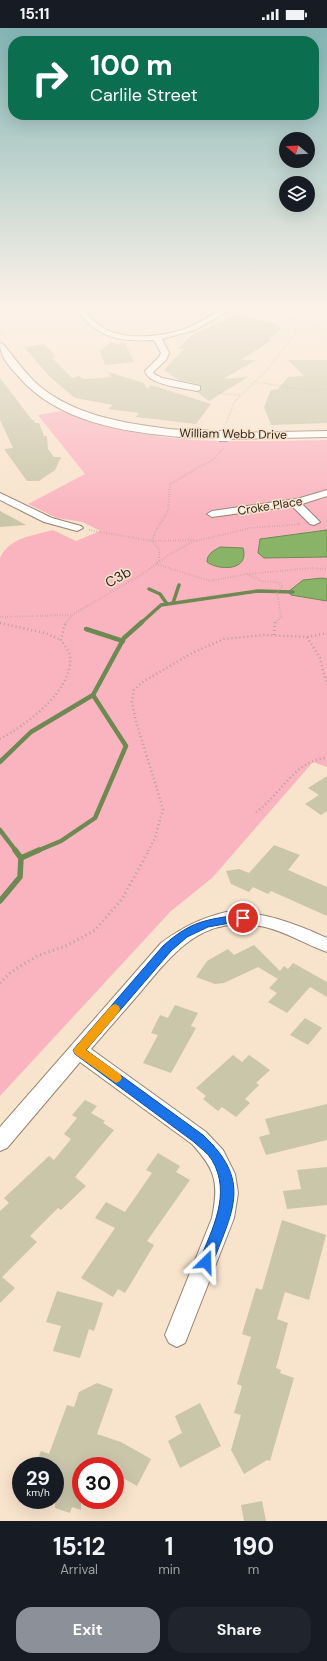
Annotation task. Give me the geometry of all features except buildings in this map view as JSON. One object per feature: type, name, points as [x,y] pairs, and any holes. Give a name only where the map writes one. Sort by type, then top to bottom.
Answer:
[{"type":"main road","name":"William Webb Drive","points":[[28,377],[37,390],[69,408],[102,420],[135,427],[172,433],[224,435],[327,434]]},
{"type":"street","points":[[153,377],[159,380],[198,388]]},
{"type":"street","name":"Croke Place","points":[[212,514],[295,503],[327,494]]},
{"type":"street","points":[[0,496],[48,520],[77,528]]},
{"type":"street","points":[[295,503],[314,522]]},
{"type":"street","points":[[0,1142],[167,948],[184,934],[206,924],[243,918],[268,921],[293,929],[327,945]]},
{"type":"street","points":[[79,1050],[199,1138],[215,1154],[226,1176],[228,1198],[223,1218],[177,1335]]},
{"type":"path","points":[[152,541],[155,532],[168,511],[170,484],[187,472],[215,458],[223,448],[224,435],[231,409],[241,396],[260,377]]},
{"type":"path","points":[[256,382],[312,391],[327,389]]},
{"type":"path","points":[[198,388],[241,396]]},
{"type":"path","name":"C3b","points":[[72,615],[144,573],[183,546],[202,539],[250,528],[314,522]]},
{"type":"path","points":[[77,528],[152,541],[202,539]]},
{"type":"path","points":[[152,541],[159,549],[159,559],[156,564],[210,581],[247,574],[312,568],[327,570]]},
{"type":"path","points":[[247,574],[262,581],[277,582],[283,586],[277,592],[280,603],[281,617],[275,622],[274,635]]},
{"type":"path","points":[[0,617],[36,618],[72,615]]},
{"type":"path","points":[[61,640],[64,626],[72,615]]},
{"type":"path","points":[[0,624],[45,634],[61,640],[69,651],[70,660],[62,683],[54,696],[29,722],[12,734],[0,740]]},
{"type":"path","points":[[0,983],[11,972],[37,956],[68,945],[95,930],[122,899],[138,872],[155,838],[163,809],[136,721],[132,702],[134,690],[151,677],[206,645],[224,639],[274,635],[307,637],[327,633]]},
{"type":"path","points":[[307,637],[320,658],[327,685]]},
{"type":"path","points":[[256,812],[266,808],[304,763],[317,757],[327,758]]},
{"type":"shaded area","points":[[61,411],[125,430],[175,439],[226,441],[327,440],[327,767],[313,762],[212,878],[171,911],[0,1096],[0,558],[4,551],[22,538],[53,530],[76,541],[100,531],[83,522],[57,518],[28,504],[85,474],[38,415]]},
{"type":"shaded area","points":[[327,530],[327,557],[264,558],[258,553],[260,539]]},
{"type":"shaded area","points":[[220,547],[243,548],[244,556],[242,561],[238,565],[226,568],[212,565],[207,562],[209,555]]},
{"type":"shaded area","points":[[322,578],[327,579],[327,601],[291,595],[288,592],[303,580]]},
{"type":"waterway","points":[[173,603],[179,585]]},
{"type":"waterway","points":[[149,589],[160,594],[167,604]]},
{"type":"waterway","points":[[141,623],[161,605],[258,591],[293,592]]},
{"type":"waterway","points":[[122,641],[142,622]]},
{"type":"waterway","points":[[86,629],[122,641]]},
{"type":"waterway","points":[[93,695],[122,641]]},
{"type":"waterway","points":[[0,762],[31,732],[93,695]]},
{"type":"waterway","points":[[37,851],[61,841],[95,818],[126,746],[93,695]]},
{"type":"waterway","points":[[0,830],[16,851]]},
{"type":"waterway","points":[[15,850],[21,858]]},
{"type":"waterway","points":[[21,858],[39,850]]},
{"type":"waterway","points":[[0,901],[20,877],[21,858]]},
{"type":"slow traffic","points":[[115,1009],[79,1050],[116,1078]]},
{"type":"route","points":[[206,1262],[223,1218],[228,1198],[226,1176],[215,1154],[199,1138],[79,1050],[167,948],[184,934],[206,924],[230,918],[243,918]]}]
